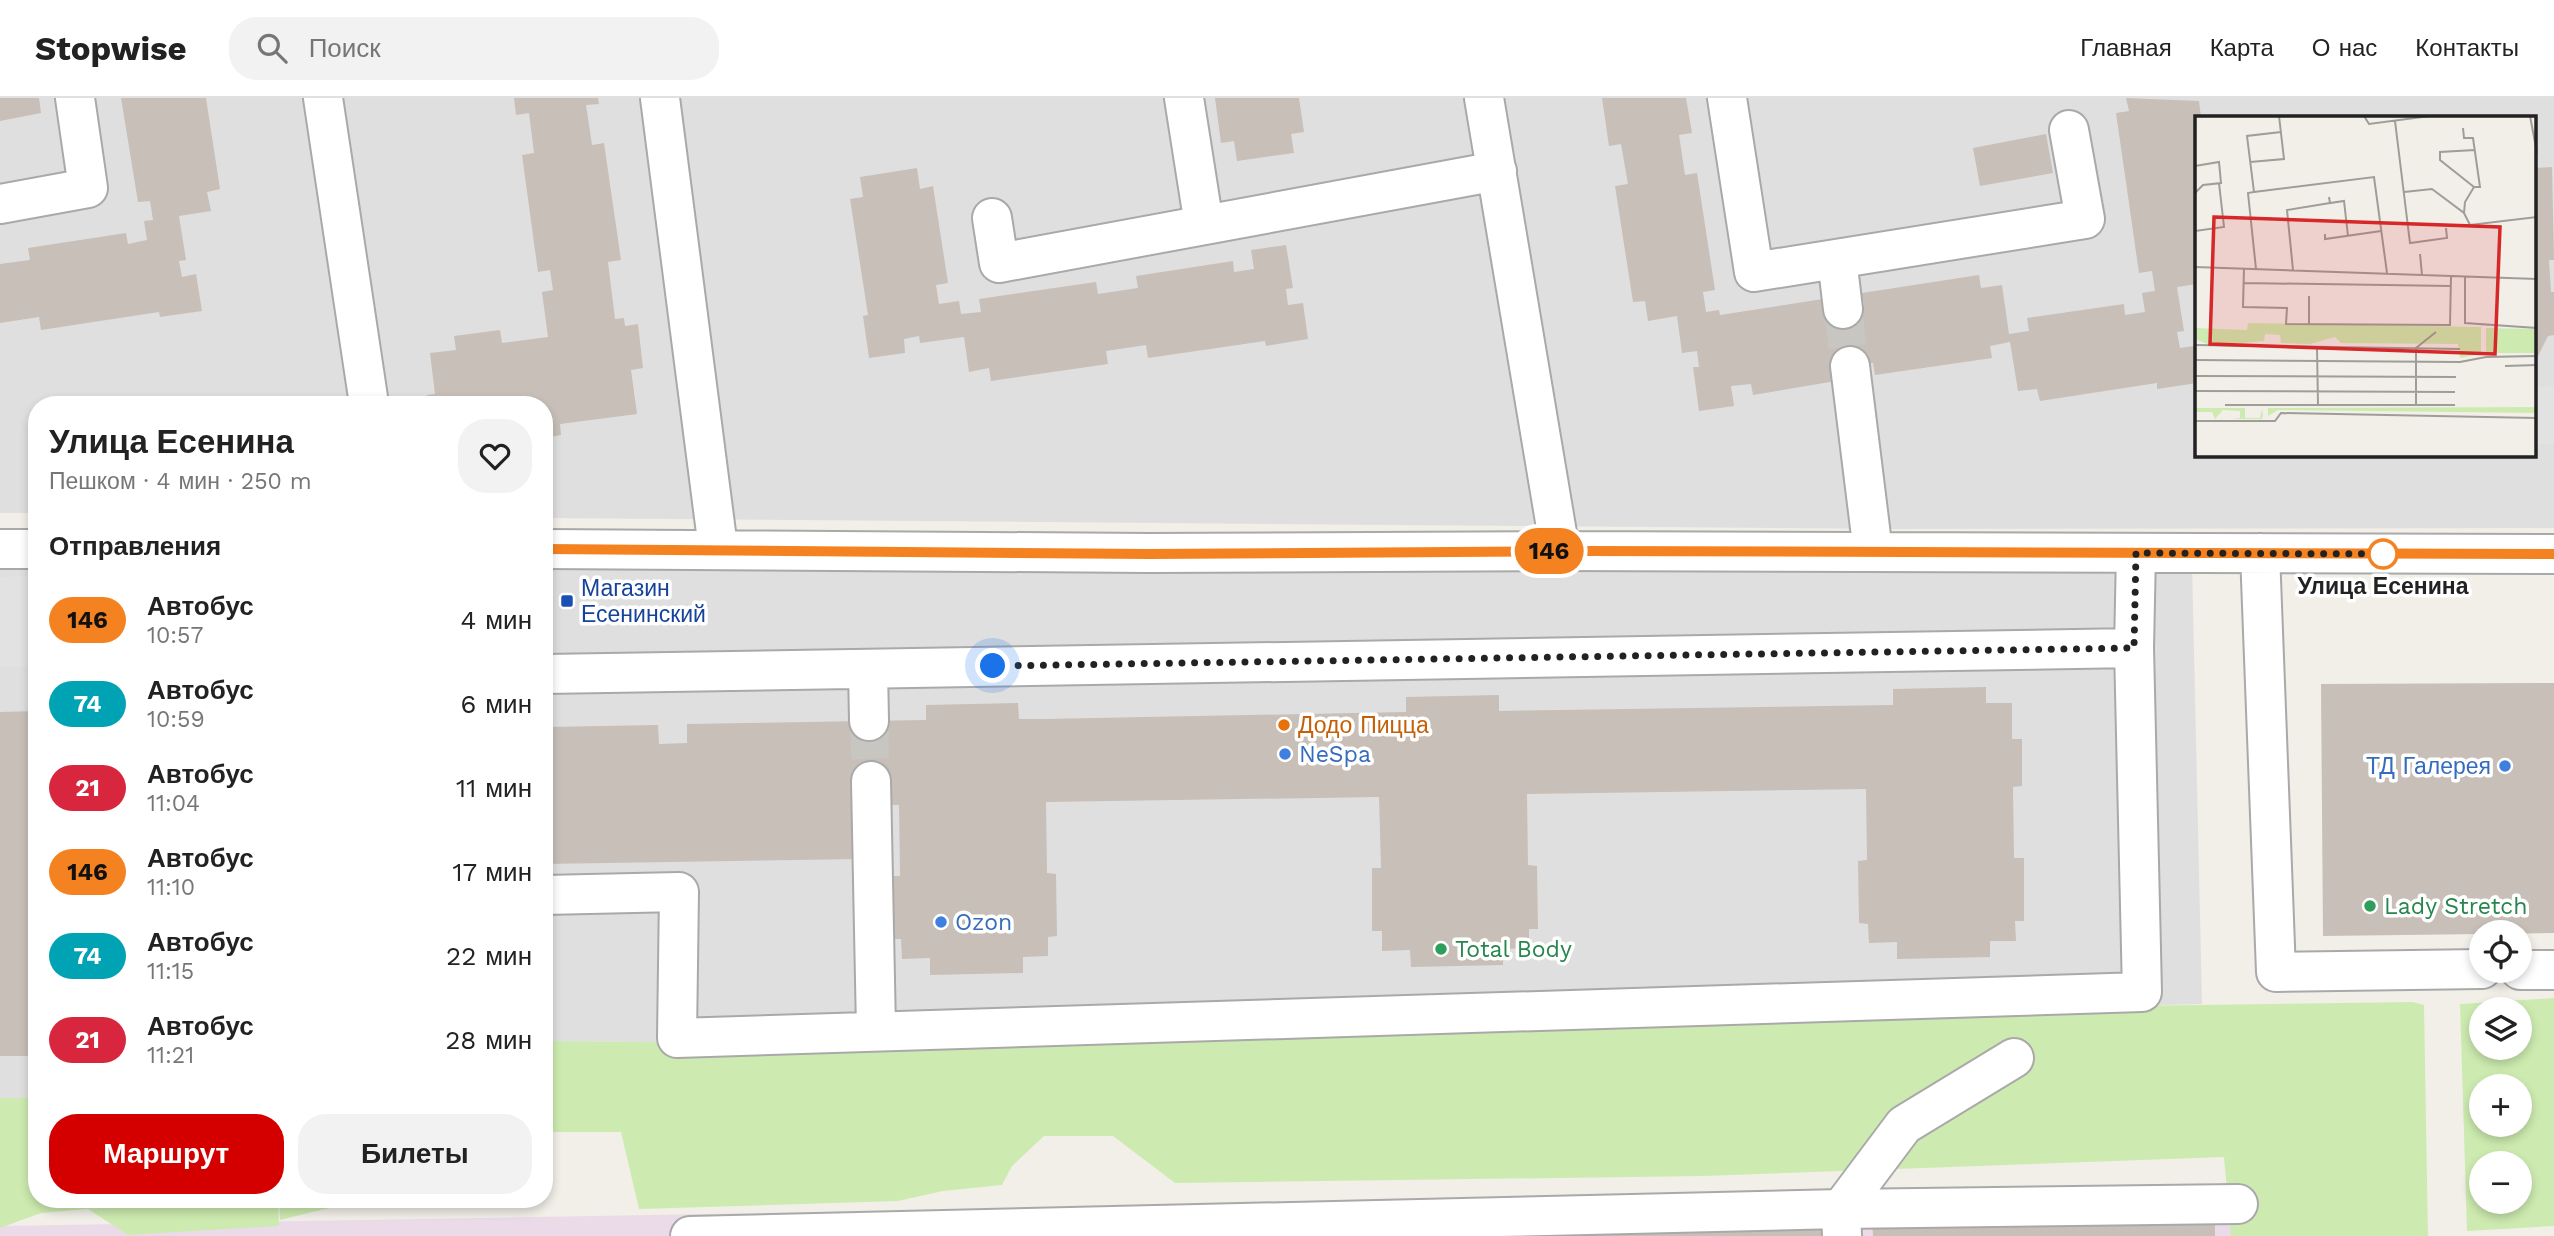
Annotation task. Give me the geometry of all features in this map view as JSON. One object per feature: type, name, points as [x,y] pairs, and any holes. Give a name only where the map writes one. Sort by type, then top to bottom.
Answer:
[{"type":"street","points":[[0,204],[88,188],[75,98]]},
{"type":"street","points":[[323,98],[368,396]]},
{"type":"street","points":[[660,98],[719,548]]},
{"type":"street","points":[[1184,98],[1204,225]]},
{"type":"street","points":[[1484,98],[1560,551]]},
{"type":"street","points":[[1727,98],[1754,272],[2085,219],[2069,130]]},
{"type":"street","points":[[992,218],[999,263],[1497,171]]},
{"type":"street","points":[[1837,258],[1843,309]]},
{"type":"street","points":[[1850,366],[1873,552]]},
{"type":"street","points":[[553,549],[719,548],[1149,554],[1560,551],[2554,554]]},
{"type":"street","points":[[0,549],[28,549]]},
{"type":"street","points":[[553,895],[679,892],[677,1038],[2141,992],[2134,648],[2136,553]]},
{"type":"street","points":[[2260,553],[2276,972],[2469,970]]},
{"type":"street","points":[[553,674],[2134,648]]},
{"type":"street","points":[[869,668],[869,722]]},
{"type":"street","points":[[871,781],[876,1030]]},
{"type":"street","points":[[2532,970],[2554,970]]},
{"type":"street","points":[[1841,1223],[1903,1125],[2014,1058]]},
{"type":"street","points":[[690,1236],[1841,1223],[2238,1204]]},
{"type":"shaded area","points":[[0,98],[2554,98],[2554,528],[1895,529],[553,518],[553,396],[28,396],[28,513],[0,513]]},
{"type":"shaded area","points":[[2554,386],[2554,444],[2536,444],[2536,387]]},
{"type":"shaded area","points":[[0,564],[28,564],[28,1098],[0,1098]]},
{"type":"shaded area","points":[[553,564],[2192,565],[2202,1004],[849,1044],[553,1041]]},
{"type":"shaded area","points":[[28,576],[28,666],[0,667],[0,577]]},
{"type":"shaded area","points":[[2247,1188],[2249,1236],[0,1236],[0,1226]]},
{"type":"green space","points":[[2554,998],[2554,1226],[2467,1231],[2460,1004],[2469,1003],[2469,1060],[2532,1060],[2532,999]]},
{"type":"green space","points":[[2413,1002],[2424,1005],[2428,1236],[2231,1236],[2224,1157],[1704,1176],[1175,1183],[1113,1136],[1044,1136],[1012,1166],[1002,1185],[943,1191],[898,1201],[639,1209],[621,1132],[553,1132],[553,1041],[849,1044],[2052,1007]]},
{"type":"green space","points":[[0,1098],[28,1098],[28,1208],[278,1208],[279,1226],[128,1235],[88,1209],[41,1213],[0,1228]]},
{"type":"green space","points":[[279,1208],[329,1208],[280,1220]]},
{"type":"building","points":[[0,98],[39,98],[41,113],[0,121]]},
{"type":"building","points":[[121,98],[206,98],[220,189],[207,192],[211,211],[179,216],[186,260],[179,261],[182,277],[196,274],[202,311],[160,317],[159,312],[41,330],[39,317],[0,323],[0,264],[30,260],[28,248],[126,233],[128,244],[147,240],[144,221],[153,220],[150,201],[138,202]]},
{"type":"building","points":[[514,98],[598,98],[599,104],[586,105],[592,145],[604,143],[621,260],[608,262],[615,319],[624,318],[625,326],[638,324],[643,368],[631,370],[637,414],[560,424],[561,435],[553,436],[553,396],[427,396],[435,394],[430,353],[456,350],[454,336],[500,330],[502,343],[548,337],[542,292],[553,290],[550,270],[538,272],[522,155],[534,153],[529,113],[516,115]]},
{"type":"building","points":[[1215,98],[1299,98],[1304,132],[1291,134],[1294,153],[1237,161],[1234,141],[1221,143]]},
{"type":"building","points":[[1602,98],[1686,98],[1692,133],[1679,135],[1685,175],[1697,173],[1715,290],[1703,292],[1706,312],[1719,310],[1720,315],[1823,299],[1843,309],[1864,306],[1862,293],[1979,275],[1981,288],[2002,285],[2009,334],[2029,331],[2027,318],[2124,304],[2125,315],[2145,312],[2142,293],[2155,291],[2152,271],[2139,273],[2116,113],[2129,111],[2126,98],[2199,101],[2201,116],[2195,116],[2195,284],[2177,287],[2184,331],[2177,332],[2180,348],[2194,346],[2195,383],[2157,389],[2157,383],[2040,401],[2037,389],[2018,391],[2010,342],[1990,346],[1992,358],[1875,375],[1873,363],[1850,366],[1836,381],[1753,395],[1751,384],[1731,386],[1734,406],[1699,411],[1693,367],[1699,367],[1697,351],[1682,353],[1677,316],[1648,321],[1645,301],[1633,302],[1615,186],[1628,184],[1621,144],[1609,146]]},
{"type":"building","points":[[2046,134],[2053,173],[1980,186],[1973,148]]},
{"type":"building","points":[[2552,167],[2554,260],[2549,260],[2551,292],[2554,292],[2554,335],[2548,336],[2536,360],[2536,168]]},
{"type":"building","points":[[917,168],[920,189],[933,186],[948,283],[936,285],[939,304],[959,301],[961,314],[981,312],[979,299],[1096,282],[1098,294],[1138,288],[1136,276],[1233,261],[1234,272],[1254,269],[1251,250],[1286,245],[1293,288],[1286,289],[1288,305],[1303,303],[1308,339],[1266,346],[1265,341],[1148,358],[1146,345],[1106,351],[1108,364],[991,381],[989,368],[969,372],[964,337],[920,343],[919,336],[904,339],[905,353],[869,358],[863,316],[868,315],[850,199],[863,197],[860,177]]},
{"type":"building","points":[[2554,683],[2554,933],[2532,933],[2532,920],[2469,920],[2469,934],[2323,936],[2321,684]]},
{"type":"building","points":[[1986,687],[1986,703],[2012,703],[2012,739],[2022,739],[2022,786],[2013,787],[2014,858],[2024,858],[2024,921],[2015,921],[2016,941],[1990,941],[1990,957],[1897,959],[1897,942],[1869,943],[1868,924],[1859,923],[1858,861],[1867,860],[1866,789],[1527,794],[1528,865],[1537,866],[1538,929],[1529,929],[1529,948],[1503,949],[1503,965],[1411,967],[1410,950],[1382,951],[1382,931],[1372,931],[1372,868],[1381,868],[1379,797],[1046,802],[1047,873],[1056,874],[1057,936],[1048,937],[1048,956],[1023,957],[1023,973],[930,975],[930,958],[902,959],[901,939],[892,939],[891,876],[900,876],[899,805],[890,805],[860,859],[553,864],[553,727],[658,725],[659,744],[687,743],[687,724],[926,720],[926,705],[1018,703],[1019,719],[1045,719],[1406,712],[1406,697],[1499,695],[1499,711],[1893,705],[1893,689]]},
{"type":"building","points":[[28,711],[28,1056],[0,1056],[0,712]]},
{"type":"building","points":[[2215,1212],[2215,1236],[1873,1236],[1872,1220]]},
{"type":"building","points":[[1829,1222],[1829,1236],[1417,1236]]},
{"type":"tunnel","points":[[1843,309],[1850,366]]},
{"type":"tunnel","points":[[869,721],[871,781]]},
{"type":"bus line","name":"146","points":[[553,549],[719,548],[1149,554],[1586,551],[2554,554]]},
{"type":"place","name":"Улица Есенина","points":[[2383,554]]},
{"type":"place","name":"Магазин Есенинский","points":[[567,601]]},
{"type":"place","name":"Додо Пицца","points":[[1284,725]]},
{"type":"place","name":"NeSpa","points":[[1285,754]]},
{"type":"place","name":"ТД Галерея","points":[[2505,766]]},
{"type":"place","name":"Lady Stretch","points":[[2370,906]]},
{"type":"place","name":"Ozon","points":[[941,922]]},
{"type":"place","name":"Total Body","points":[[1441,949]]},
{"type":"route","points":[[993,666],[2134,648],[2136,553],[2394,554],[2383,554]]}]
